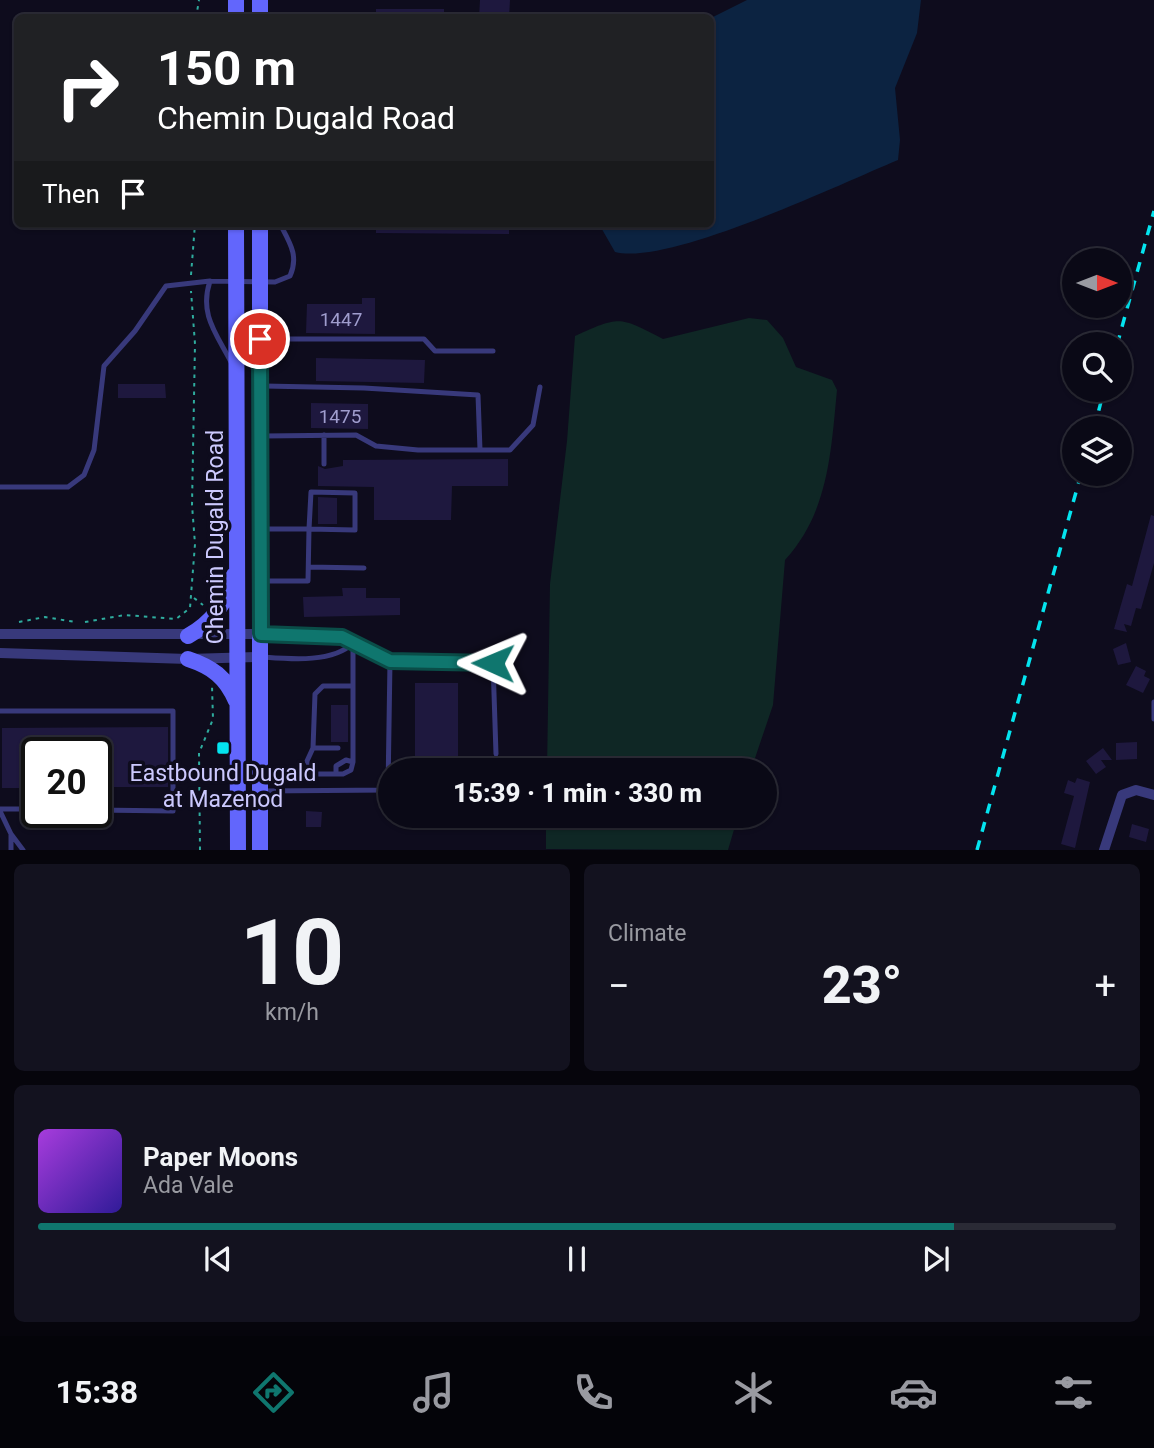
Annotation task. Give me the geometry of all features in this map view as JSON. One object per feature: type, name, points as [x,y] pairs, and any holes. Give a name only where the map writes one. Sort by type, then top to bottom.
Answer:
[{"type":"main road","name":"Chemin Dugald Road","points":[[236,228],[238,849]]},
{"type":"main road","name":"Chemin Dugald Road","points":[[260,228],[260,849]]},
{"type":"main road","points":[[188,636],[204,627],[216,614],[229,592],[238,559]]},
{"type":"main road","points":[[188,659],[209,666],[220,676],[230,687],[238,706]]},
{"type":"street","points":[[0,634],[261,634]]},
{"type":"street","points":[[0,653],[188,659],[260,657]]},
{"type":"street","points":[[1104,849],[1122,795],[1136,790],[1154,795]]},
{"type":"lane","points":[[0,487],[68,487],[84,475],[94,450],[104,366],[135,331],[166,286],[191,281],[275,282],[290,276],[296,263],[292,245],[283,228]]},
{"type":"lane","points":[[210,281],[203,301],[207,315],[237,374]]},
{"type":"lane","points":[[260,339],[424,339],[435,351],[493,351]]},
{"type":"lane","points":[[260,386],[365,388],[478,395],[480,450]]},
{"type":"lane","points":[[260,436],[356,435],[376,446],[418,450],[510,450],[533,425],[540,387]]},
{"type":"lane","points":[[324,435],[324,464]]},
{"type":"lane","points":[[260,528],[309,529],[355,530],[355,493],[311,492],[309,529],[308,581],[260,581]]},
{"type":"lane","points":[[309,567],[364,568]]},
{"type":"lane","points":[[261,634],[342,637],[390,661],[493,663],[496,754]]},
{"type":"lane","points":[[260,657],[292,659],[342,653],[353,643]]},
{"type":"lane","points":[[353,643],[353,685],[353,762],[346,760],[336,766],[336,774],[314,774],[307,761],[313,748],[315,694],[323,686],[353,685]]},
{"type":"lane","points":[[260,791],[388,790],[390,661]]},
{"type":"lane","points":[[1154,702],[1154,719]]},
{"type":"lane","points":[[0,711],[173,711],[173,811],[112,810]]},
{"type":"lane","points":[[313,748],[338,748]]},
{"type":"lane","points":[[21,810],[0,810],[11,834],[23,849]]},
{"type":"lane","points":[[11,834],[11,849]]},
{"type":"path","points":[[9,625],[39,617],[76,622],[125,615],[176,619],[190,608],[193,597],[195,344],[191,281],[195,228]]},
{"type":"path","points":[[193,597],[210,610]]},
{"type":"path","points":[[200,849],[199,753],[213,719],[213,685]]},
{"type":"green space","points":[[749,318],[767,320],[783,338],[796,367],[832,380],[837,390],[830,458],[819,501],[811,522],[785,560],[773,705],[755,758],[547,758],[550,584],[567,441],[575,336],[620,321],[638,326],[663,339]]},
{"type":"green space","points":[[546,828],[734,828],[728,850],[546,849]]},
{"type":"water","points":[[747,0],[921,0],[917,33],[895,88],[900,140],[898,160],[713,235],[674,247],[640,253],[615,252],[601,228],[714,228],[714,16]]},
{"type":"building","points":[[480,0],[510,0],[509,14],[479,14]]},
{"type":"building","points":[[376,9],[444,9],[444,14],[376,14]]},
{"type":"building","points":[[376,228],[509,228],[509,234],[376,233]]},
{"type":"building","points":[[362,298],[375,298],[375,334],[306,333],[307,304],[362,304]]},
{"type":"building","points":[[316,358],[425,360],[424,383],[316,381]]},
{"type":"building","points":[[118,384],[165,384],[166,398],[118,398]]},
{"type":"building","points":[[311,403],[368,404],[368,429],[311,428]]},
{"type":"building","points":[[508,459],[508,486],[452,486],[451,520],[374,520],[374,487],[318,486],[318,466],[325,469],[343,466],[343,460]]},
{"type":"building","points":[[318,497],[337,498],[337,524],[318,524]]},
{"type":"building","points":[[1151,515],[1154,516],[1154,563],[1141,609],[1136,608],[1131,626],[1124,624],[1127,632],[1114,629],[1127,584],[1132,586]]},
{"type":"building","points":[[342,588],[366,588],[366,598],[400,598],[400,615],[304,617],[303,597],[343,596]]},
{"type":"building","points":[[1126,643],[1131,662],[1118,665],[1113,649]]},
{"type":"building","points":[[1136,666],[1146,671],[1144,676],[1150,679],[1143,693],[1126,685]]},
{"type":"building","points":[[415,683],[458,683],[458,758],[415,758]]},
{"type":"building","points":[[331,705],[348,705],[348,742],[331,742]]},
{"type":"building","points":[[168,727],[168,787],[112,787],[112,737],[21,737],[21,788],[2,788],[2,728]]},
{"type":"building","points":[[1137,742],[1137,759],[1116,760],[1116,743]]},
{"type":"building","points":[[1103,748],[1112,760],[1101,760],[1106,767],[1096,774],[1086,761]]},
{"type":"building","points":[[1077,778],[1090,782],[1075,848],[1061,844],[1074,796],[1064,793],[1068,780],[1075,783]]},
{"type":"building","points":[[306,811],[322,812],[321,827],[306,827]]},
{"type":"building","points":[[1132,824],[1149,829],[1146,842],[1129,837]]},
{"type":"railway","points":[[1121,332],[1154,211]]},
{"type":"railway","points":[[1097,416],[1101,402]]},
{"type":"railway","points":[[977,850],[1078,486]]},
{"type":"place","name":"Eastbound Dugald at Mazenod","points":[[223,748]]},
{"type":"route","points":[[260,339],[261,634],[342,637],[390,661],[493,663]]}]
